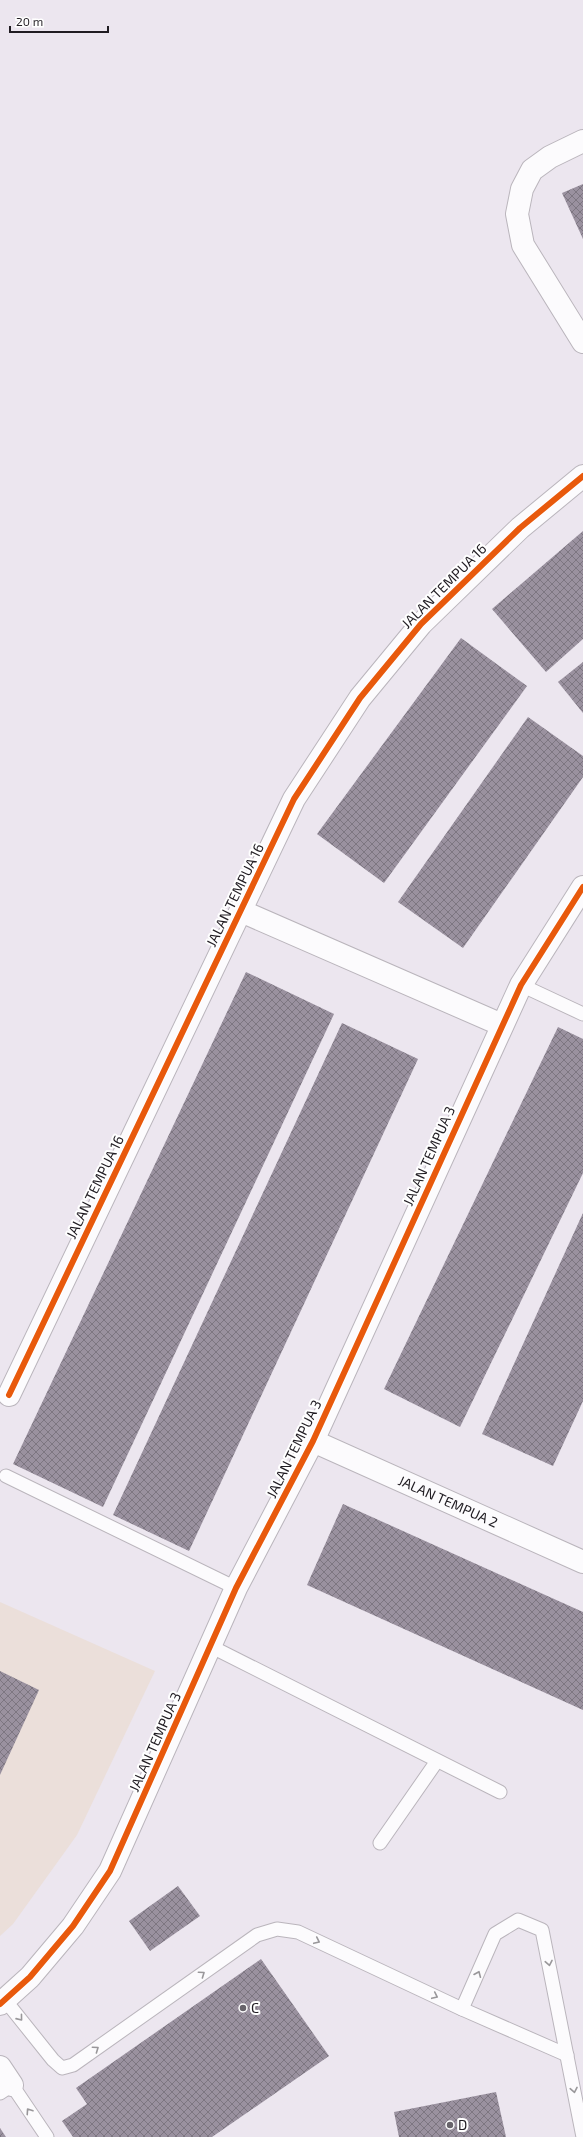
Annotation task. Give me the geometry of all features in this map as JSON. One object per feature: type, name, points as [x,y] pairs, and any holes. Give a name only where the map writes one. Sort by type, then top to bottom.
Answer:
[{"type":"street","points":[[583,141],[550,158],[532,170],[522,189],[517,214],[523,245],[583,342]]},
{"type":"street","name":"JALAN TEMPUA 16","points":[[9,1395],[294,799],[360,698],[421,624],[520,528],[583,476]]},
{"type":"street","name":"JALAN TEMPUA 3","points":[[3,2002],[30,1977],[73,1926],[110,1871],[236,1588],[313,1441],[521,985],[583,887]]},
{"type":"street","points":[[241,911],[502,1025]]},
{"type":"street","name":"JALAN TEMPUA 2","points":[[313,1441],[582,1558]]},
{"type":"lane","points":[[521,985],[583,1014]]},
{"type":"lane","points":[[6,1476],[236,1588]]},
{"type":"lane","points":[[210,1646],[500,1792]]},
{"type":"lane","points":[[380,1843],[437,1760]]},
{"type":"lane","points":[[462,2010],[496,1934],[518,1920],[542,1930],[583,2137]]},
{"type":"lane","points":[[3,2002],[53,2060],[62,2068],[73,2065],[257,1935],[277,1929],[298,1932],[462,2010],[567,2055]]},
{"type":"lane","points":[[4,2082],[47,2137]]},
{"type":"shaded area","points":[[0,1602],[155,1671],[77,1835],[13,1924],[0,1936]]},
{"type":"building","points":[[583,184],[583,239],[562,193]]},
{"type":"building","points":[[583,531],[583,639],[546,672],[492,609]]},
{"type":"building","points":[[461,638],[527,686],[384,883],[317,834]]},
{"type":"building","points":[[583,662],[583,713],[558,682]]},
{"type":"building","points":[[528,717],[583,756],[583,777],[463,948],[398,902]]},
{"type":"building","points":[[246,972],[334,1014],[103,1507],[13,1464]]},
{"type":"building","points":[[342,1023],[418,1059],[189,1551],[113,1515]]},
{"type":"building","points":[[558,1027],[583,1039],[583,1173],[460,1427],[384,1389]]},
{"type":"building","points":[[583,1213],[583,1401],[553,1466],[482,1434]]},
{"type":"building","points":[[343,1504],[583,1612],[583,1710],[307,1585]]},
{"type":"building","points":[[0,1671],[39,1690],[0,1775]]},
{"type":"building","points":[[178,1886],[200,1916],[150,1951],[129,1921]]},
{"type":"building","name":"C","points":[[261,1959],[329,2056],[212,2137],[73,2137],[62,2121],[87,2104],[76,2088]]},
{"type":"building","name":"D","points":[[496,2092],[506,2137],[399,2137],[394,2112]]},
{"type":"building","points":[[0,2128],[6,2137],[0,2137]]},
{"type":"cycle path","points":[[9,1395],[294,799],[360,698],[421,624],[520,528],[583,476]]},
{"type":"cycle path","points":[[0,2004],[30,1977],[73,1926],[110,1871],[236,1588],[313,1441],[521,985],[583,887]]},
{"type":"place","name":"C","points":[[243,2008]]},
{"type":"place","name":"D","points":[[450,2125]]}]
